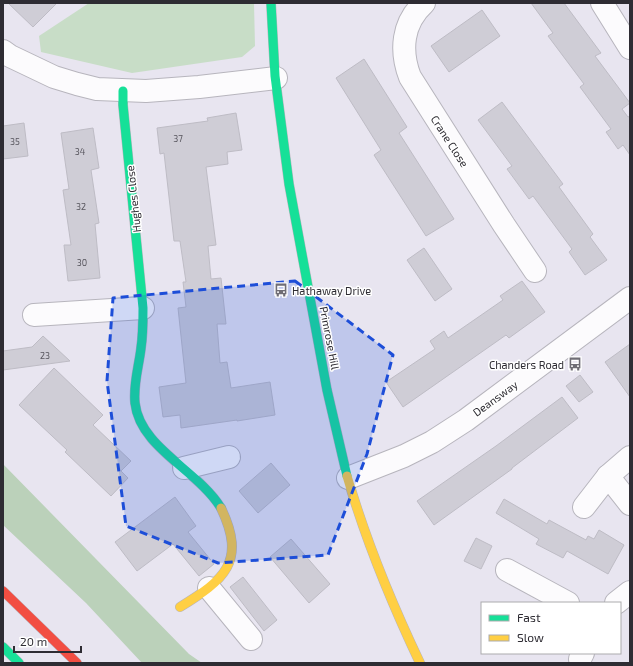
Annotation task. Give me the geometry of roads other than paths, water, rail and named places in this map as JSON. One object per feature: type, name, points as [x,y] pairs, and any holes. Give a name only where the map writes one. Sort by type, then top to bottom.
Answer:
[{"type":"main road","name":"Primrose Hill","points":[[271,3],[282,136],[296,228],[332,417],[348,478],[371,547],[384,583],[420,663]]},
{"type":"main road","name":"Hughes Close","points":[[123,91],[123,105],[143,308],[142,338],[134,399],[136,411],[139,422],[145,432],[184,468],[215,500],[221,509],[229,528],[232,547],[226,571],[209,588],[180,607]]},
{"type":"main road","points":[[3,591],[77,663]]},
{"type":"main road","points":[[3,647],[19,663]]},
{"type":"street","name":"Crane Close","points":[[424,3],[410,19],[405,34],[404,53],[410,77],[504,225],[536,271]]},
{"type":"street","points":[[602,3],[630,48]]},
{"type":"street","points":[[3,51],[10,56],[54,77],[97,89],[146,91],[200,87],[276,78]]},
{"type":"street","name":"Deansway","points":[[348,478],[404,456],[432,442],[472,415],[630,298]]},
{"type":"street","points":[[34,315],[143,308]]},
{"type":"street","points":[[184,468],[228,457]]},
{"type":"street","points":[[584,507],[608,476],[630,457]]},
{"type":"street","points":[[608,476],[630,504]]},
{"type":"street","points":[[507,570],[566,602]]},
{"type":"street","points":[[209,588],[251,639]]},
{"type":"street","points":[[617,602],[630,592]]},
{"type":"place","name":"Hathaway Drive","points":[[281,290]]},
{"type":"place","name":"Chanders Road","points":[[575,364]]}]
